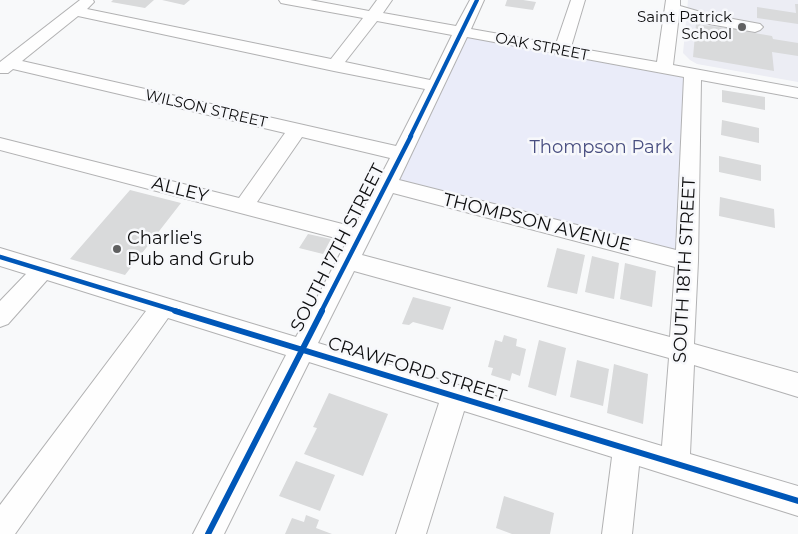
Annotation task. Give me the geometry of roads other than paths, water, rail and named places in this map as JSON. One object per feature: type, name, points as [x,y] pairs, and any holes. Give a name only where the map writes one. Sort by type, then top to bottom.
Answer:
[{"type":"street","points":[[5,67],[90,0]]},
{"type":"street","name":"OAK STREET","points":[[286,0],[798,93]]},
{"type":"street","points":[[334,66],[385,0]]},
{"type":"street","name":"SOUTH 17TH STREET","points":[[208,534],[300,349],[402,154],[477,0]]},
{"type":"street","points":[[562,51],[578,0]]},
{"type":"street","points":[[664,70],[673,4],[709,19],[754,28]]},
{"type":"street","points":[[76,11],[434,86]]},
{"type":"street","name":"WILSON STREET","points":[[5,67],[402,154]]},
{"type":"street","name":"SOUTH 18TH STREET","points":[[675,464],[687,261],[693,75]]},
{"type":"street","points":[[244,206],[297,130]]},
{"type":"street","name":"ALLEY","points":[[0,144],[359,236]]},
{"type":"street","name":"THOMPSON AVENUE","points":[[386,184],[687,261]]},
{"type":"street","name":"CRAWFORD STREET","points":[[0,257],[798,500]]},
{"type":"street","points":[[347,260],[682,351],[798,385]]},
{"type":"street","points":[[0,317],[42,271]]},
{"type":"street","points":[[0,530],[164,307]]},
{"type":"street","points":[[411,534],[455,396]]},
{"type":"street","points":[[617,534],[626,449]]},
{"type":"place","name":"Saint Patrick School","points":[[742,27]]},
{"type":"place","name":"Charlie's Pub and Grub","points":[[117,249]]},
{"type":"park label","name":"Thompson Park","points":[[601,148]]}]
